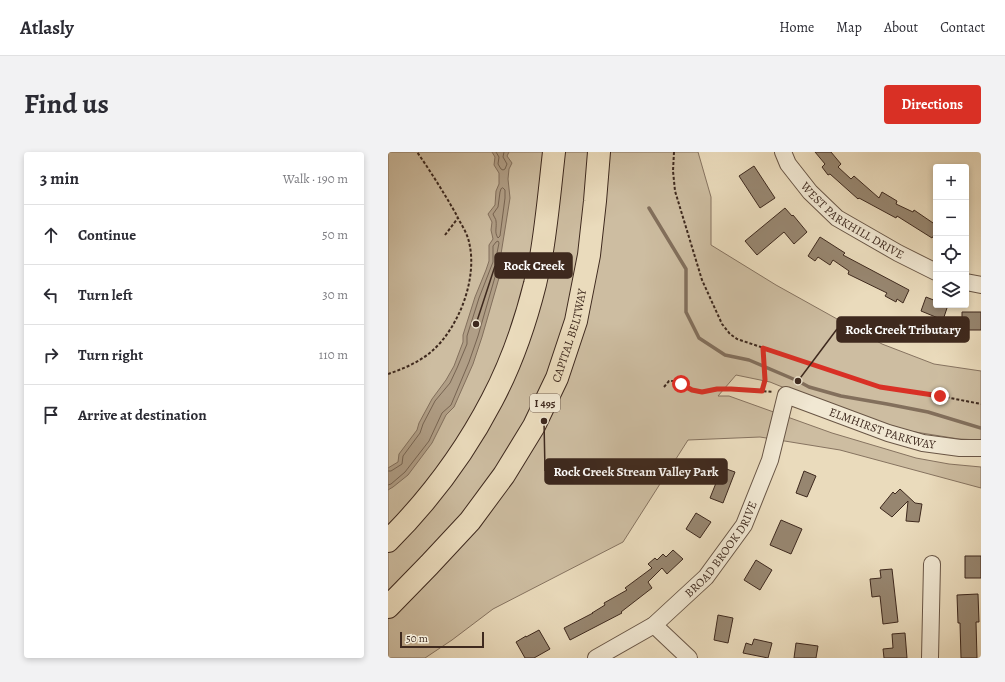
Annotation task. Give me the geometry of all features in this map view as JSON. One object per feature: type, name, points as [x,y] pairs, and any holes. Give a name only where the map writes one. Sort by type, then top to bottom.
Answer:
[{"type":"highway","points":[[388,541],[436,487],[465,448],[492,400],[511,359],[528,310],[541,258],[554,152]]},
{"type":"highway","name":"CAPITAL BELTWAY","points":[[388,607],[430,565],[470,521],[504,475],[534,426],[557,378],[576,321],[589,256],[596,201],[599,152]]},
{"type":"street","name":"WEST PARKHILL DRIVE","points":[[783,152],[788,164],[810,192],[837,218],[898,253],[933,270]]},
{"type":"street","points":[[969,283],[981,285]]},
{"type":"street","name":"ELMHIRST PARKWAY","points":[[786,395],[888,433],[923,443],[960,448],[981,448]]},
{"type":"street","name":"BROAD BROOK DRIVE","points":[[596,658],[654,625],[706,577],[744,525],[770,460],[786,395]]},
{"type":"street","points":[[930,658],[932,564]]},
{"type":"street","points":[[654,625],[689,658]]},
{"type":"path","points":[[388,374],[418,361],[432,352],[447,335],[460,310],[471,269],[471,256],[468,238],[441,189],[417,152]]},
{"type":"path","points":[[674,152],[673,171],[675,191],[702,280],[722,324],[730,334],[737,339],[880,387],[981,404]]},
{"type":"path","points":[[445,234],[458,218]]},
{"type":"path","points":[[762,391],[765,380],[763,348]]},
{"type":"path","points":[[664,387],[669,381],[675,381],[692,390],[702,392],[717,389],[731,389],[762,391],[786,395]]},
{"type":"shaded area","points":[[388,152],[698,152],[711,197],[711,245],[776,285],[882,344],[934,364],[981,371],[981,440],[959,439],[909,431],[824,404],[770,382],[736,375],[718,396],[729,396],[832,433],[916,458],[949,464],[981,467],[981,488],[840,450],[760,437],[688,440],[623,542],[493,609],[425,658],[388,658]]},
{"type":"water","points":[[492,152],[509,152],[507,156],[512,163],[509,169],[508,179],[510,198],[501,254],[501,271],[482,337],[473,364],[454,407],[446,415],[432,443],[408,475],[388,490],[388,468],[398,462],[399,454],[417,430],[419,423],[432,399],[454,366],[463,342],[463,335],[475,297],[489,261],[489,245],[493,239],[491,230],[492,222],[488,214],[495,205],[496,191],[499,184],[499,173],[494,165],[495,157]]},
{"type":"building","points":[[815,152],[831,152],[841,164],[838,167],[851,179],[854,176],[879,198],[882,192],[897,201],[896,204],[913,212],[914,210],[933,223],[932,238],[897,216],[896,218],[859,198],[858,199],[830,174],[828,175],[822,167],[825,164]]},
{"type":"building","points":[[754,166],[775,198],[760,208],[739,176]]},
{"type":"building","points":[[785,208],[807,232],[794,244],[784,232],[757,255],[745,241]]},
{"type":"building","points":[[820,237],[845,253],[843,255],[909,290],[903,303],[897,299],[896,302],[885,296],[887,293],[848,274],[849,271],[833,260],[830,265],[818,257],[815,261],[808,256]]},
{"type":"building","points":[[926,297],[933,300],[933,308],[947,308],[943,320],[921,311]]},
{"type":"building","points":[[962,312],[981,312],[981,330],[962,330]]},
{"type":"building","points":[[715,465],[735,472],[723,503],[710,498],[716,483],[701,477],[705,466],[714,469]]},
{"type":"building","points":[[804,471],[816,476],[807,497],[796,493]]},
{"type":"building","points":[[900,489],[915,503],[922,504],[919,522],[906,521],[908,501],[892,517],[880,508],[893,492],[895,494]]},
{"type":"building","points":[[696,513],[711,522],[700,538],[686,529]]},
{"type":"building","points":[[781,520],[802,529],[791,554],[770,545]]},
{"type":"building","points":[[673,550],[683,559],[667,574],[662,568],[648,582],[652,588],[621,612],[622,613],[570,640],[564,628],[593,613],[605,605],[604,603],[627,590],[625,588],[652,568],[648,564],[655,558],[657,560],[663,554],[666,557]]},
{"type":"building","points":[[965,556],[981,556],[981,578],[965,578]]},
{"type":"building","points":[[756,560],[772,570],[760,590],[744,580]]},
{"type":"building","points":[[892,569],[898,622],[883,624],[880,596],[872,597],[870,579],[881,578],[880,570]]},
{"type":"building","points":[[978,594],[979,622],[976,622],[977,658],[961,658],[960,623],[958,623],[957,595]]},
{"type":"building","points":[[718,615],[733,618],[728,643],[714,640]]},
{"type":"building","points":[[539,630],[550,649],[534,658],[525,658],[516,642]]},
{"type":"building","points":[[905,633],[907,658],[884,658],[883,649],[893,648],[892,634]]},
{"type":"building","points":[[754,639],[772,643],[768,658],[743,653],[746,643],[752,645]]},
{"type":"building","points":[[796,643],[818,646],[816,658],[794,658]]},
{"type":"waterway","points":[[649,208],[686,269],[686,312],[699,338],[725,355],[749,360],[809,387],[841,396],[928,412],[981,428]]},
{"type":"place","name":"Rock Creek","points":[[476,324]]},
{"type":"place","name":"Rock Creek Tributary","points":[[798,381]]},
{"type":"place","name":"Rock Creek Stream Valley Park","points":[[544,421]]},
{"type":"route","points":[[681,384],[692,390],[702,392],[717,389],[762,391],[765,380],[763,348],[880,387],[940,396]]}]
